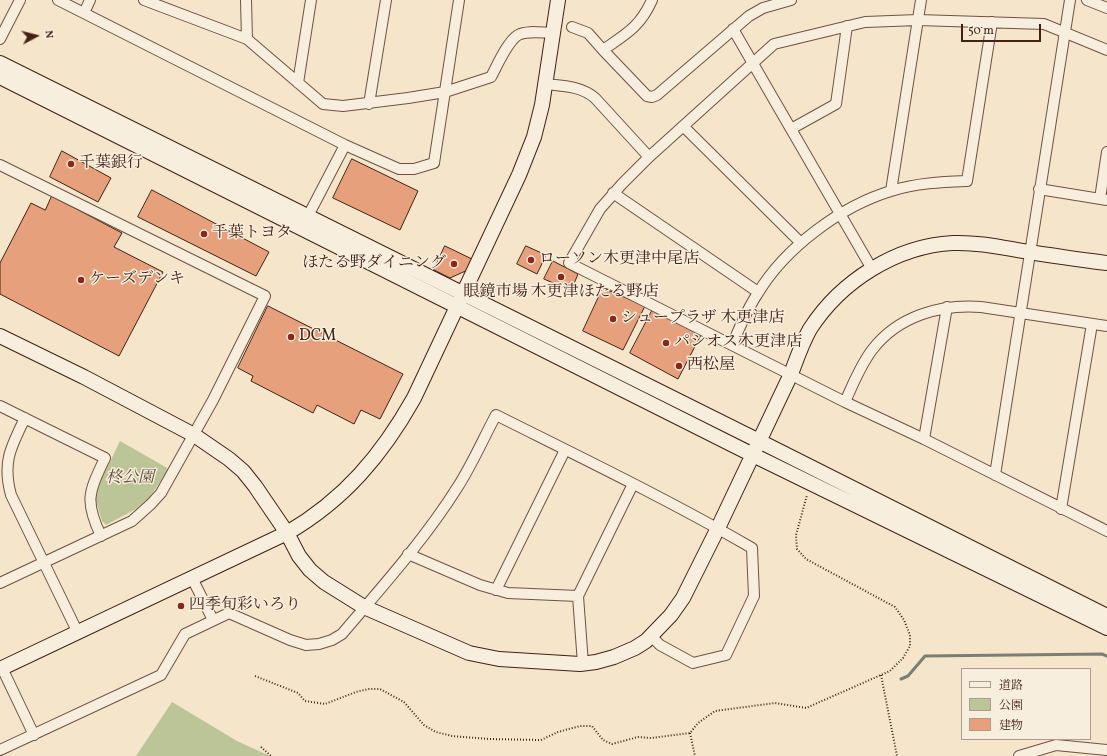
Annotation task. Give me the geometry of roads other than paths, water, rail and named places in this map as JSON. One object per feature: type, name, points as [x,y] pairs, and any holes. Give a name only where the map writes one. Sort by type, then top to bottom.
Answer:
[{"type":"street","points":[[0,39],[20,0]]},
{"type":"street","points":[[58,0],[345,145],[399,169],[414,169],[434,163],[459,0]]},
{"type":"street","points":[[84,13],[90,0]]},
{"type":"street","points":[[144,0],[247,39],[323,104],[343,106],[369,104],[445,92],[491,77],[511,42],[519,35],[530,32],[553,33]]},
{"type":"street","points":[[245,0],[247,39]]},
{"type":"street","points":[[298,83],[311,0]]},
{"type":"street","points":[[369,104],[386,0]]},
{"type":"street","points":[[34,735],[1,669],[287,533],[306,522],[335,500],[368,466],[389,440],[414,398],[520,175],[538,123],[546,84],[558,0]]},
{"type":"street","points":[[602,50],[635,28],[647,11],[652,0]]},
{"type":"street","points":[[572,27],[588,33],[602,50],[647,96],[652,97],[657,96],[733,28],[749,16],[763,8],[791,0]]},
{"type":"street","points":[[891,191],[921,0]]},
{"type":"street","points":[[994,475],[1070,0]]},
{"type":"street","points":[[1086,0],[1107,8]]},
{"type":"street","points":[[1107,50],[1044,24],[918,20],[865,22],[774,44],[649,157],[613,193],[600,209],[569,263],[845,402],[924,439],[1107,531]]},
{"type":"street","points":[[732,345],[758,292],[782,261],[801,243],[841,215],[860,204],[891,191],[932,183],[967,181],[992,22]]},
{"type":"street","points":[[791,129],[836,104],[847,26]]},
{"type":"street","points":[[733,28],[872,268]]},
{"type":"street","points":[[0,63],[1107,616]]},
{"type":"street","points":[[0,77],[753,455],[811,482],[1107,628]]},
{"type":"street","points":[[546,84],[580,89],[588,92],[649,157]]},
{"type":"street","points":[[683,126],[801,243]]},
{"type":"street","points":[[308,216],[345,145]]},
{"type":"street","points":[[1039,189],[1103,199],[1107,152]]},
{"type":"street","points":[[0,165],[265,296],[194,435],[161,493],[151,504],[132,521],[0,583]]},
{"type":"street","points":[[613,193],[758,292]]},
{"type":"street","points":[[0,336],[84,377],[194,435],[229,459],[243,471],[255,486],[287,533],[299,556],[310,570],[324,582],[364,607],[468,653],[499,659],[583,664],[614,657],[635,648],[646,641],[671,615],[683,598],[753,455],[791,374],[807,335],[819,316],[849,284],[872,268],[899,255],[927,247],[953,243],[979,244],[1107,263]]},
{"type":"street","points":[[845,402],[863,363],[884,336],[898,325],[913,317],[947,307],[981,306],[1107,326]]},
{"type":"street","points":[[924,439],[947,307]]},
{"type":"street","points":[[1061,509],[1092,324]]},
{"type":"street","points":[[0,406],[105,458],[93,482],[90,494],[91,514],[101,536]]},
{"type":"street","points":[[0,750],[161,675],[185,634],[229,613],[290,640],[306,645],[319,644],[332,640],[342,634],[442,510],[458,487],[496,415],[718,528],[752,548],[754,596],[726,655],[692,663],[660,646],[651,636]]},
{"type":"street","points":[[25,418],[8,456],[8,485],[78,633]]},
{"type":"street","points":[[496,590],[565,450]]},
{"type":"street","points":[[583,664],[578,596],[633,484]]},
{"type":"street","points":[[408,554],[480,585],[508,593],[578,596]]},
{"type":"street","points":[[192,578],[213,620]]},
{"type":"street","points":[[1019,756],[1056,745],[1107,750]]},
{"type":"waterway","points":[[901,679],[908,676],[925,656],[1102,654],[1107,656]]},
{"type":"place","name":"千葉銀行","points":[[71,164]]},
{"type":"place","name":"千葉トヨタ","points":[[204,234]]},
{"type":"place","name":"ローソン木更津中尾店","points":[[531,260]]},
{"type":"place","name":"ほたる野ダイニング","points":[[454,264]]},
{"type":"place","name":"眼鏡市場 木更津ほたる野店","points":[[561,277]]},
{"type":"place","name":"ケーズデンキ","points":[[81,280]]},
{"type":"place","name":"シュープラザ 木更津店","points":[[613,319]]},
{"type":"place","name":"DCM","points":[[291,337]]},
{"type":"place","name":"パシオス木更津店","points":[[666,343]]},
{"type":"place","name":"西松屋","points":[[679,366]]},
{"type":"place","name":"四季旬彩いろり","points":[[181,606]]},
{"type":"park label","name":"柊公園","points":[[130,479]]}]
